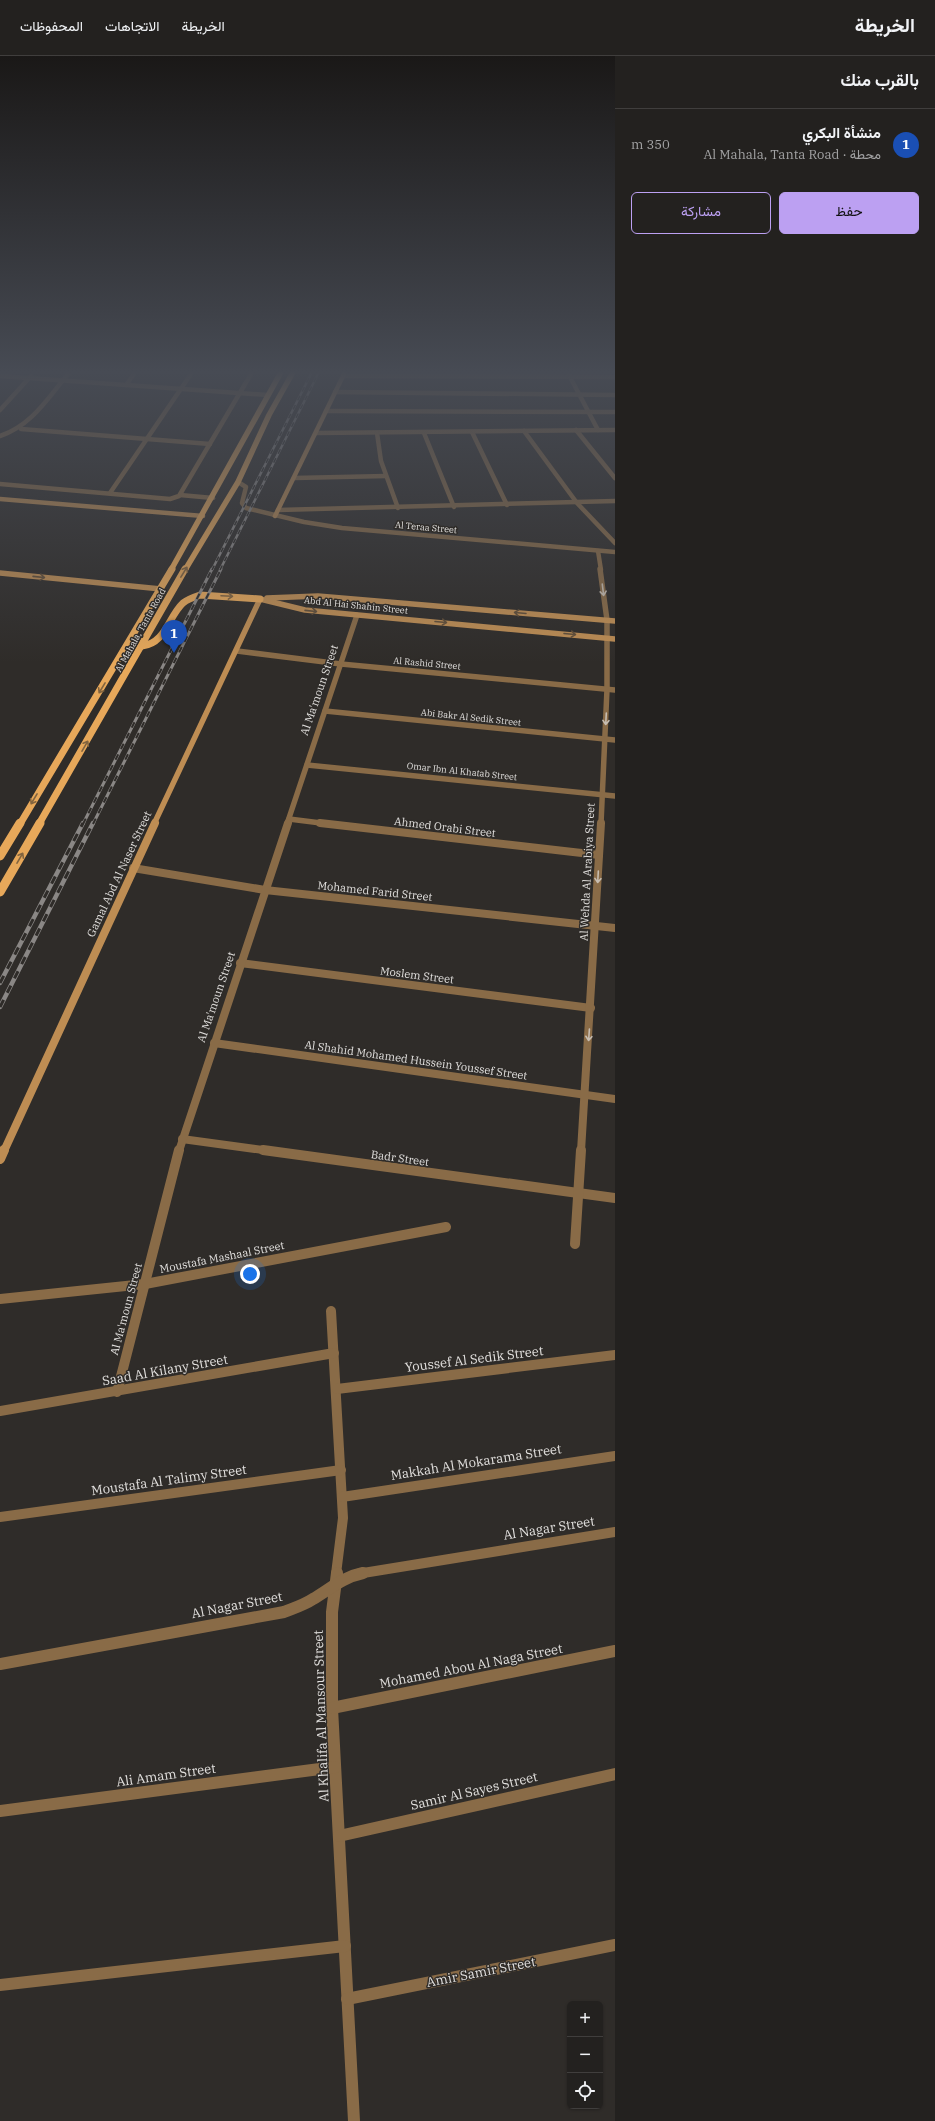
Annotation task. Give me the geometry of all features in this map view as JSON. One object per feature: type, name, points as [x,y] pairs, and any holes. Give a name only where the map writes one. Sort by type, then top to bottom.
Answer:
[{"type":"main road","name":"Al Mahala, Tanta Road","points":[[0,856],[161,589],[228,470]]},
{"type":"main road","name":"Al Mahala, Tanta Road","points":[[0,892],[243,470]]},
{"type":"main road","points":[[142,646],[149,646],[157,642],[183,603],[191,598],[200,595],[260,599]]},
{"type":"street","points":[[110,493],[126,470]]},
{"type":"street","points":[[180,495],[194,470]]},
{"type":"street","points":[[275,516],[298,470]]},
{"type":"street","points":[[384,470],[398,508]]},
{"type":"street","points":[[439,470],[454,507]]},
{"type":"street","points":[[490,470],[507,505]]},
{"type":"street","points":[[553,470],[577,503],[615,543]]},
{"type":"street","points":[[294,478],[386,476]]},
{"type":"street","name":"Al Teraa Street","points":[[238,482],[243,484],[246,488],[242,503],[244,507],[275,516],[342,528],[615,552]]},
{"type":"street","points":[[0,484],[170,498],[180,495],[213,498]]},
{"type":"street","points":[[0,499],[203,516]]},
{"type":"street","points":[[278,510],[454,507],[577,503],[615,500]]},
{"type":"street","name":"Al Wehda Al Arabiya Street","points":[[575,1244],[596,926],[607,689],[612,638],[607,620],[598,551]]},
{"type":"street","points":[[0,573],[161,589]]},
{"type":"street","name":"Abd Al Hai Shahin Street","points":[[260,599],[318,596],[615,620]]},
{"type":"street","name":"Abd Al Hai Shahin Street","points":[[260,599],[305,610],[612,638]]},
{"type":"street","name":"Gamal Abd Al Naser Street","points":[[0,1159],[133,868],[237,651],[260,599]]},
{"type":"street","name":"Al Ma'moun Street","points":[[117,1392],[182,1139],[357,615]]},
{"type":"street","name":"Al Rashid Street","points":[[237,651],[341,664],[615,690]]},
{"type":"street","name":"Abi Bakr Al Sedik Street","points":[[325,711],[615,740]]},
{"type":"street","name":"Omar Ibn Al Khatab Street","points":[[307,765],[615,796]]},
{"type":"street","name":"Ahmed Orabi Street","points":[[289,819],[599,855]]},
{"type":"street","name":"Mohamed Farid Street","points":[[133,868],[265,890],[615,928]]},
{"type":"street","name":"Moslem Street","points":[[240,964],[590,1008]]},
{"type":"street","name":"Al Shahid Mohamed Hussein Youssef Street","points":[[214,1043],[584,1095],[615,1098]]},
{"type":"street","name":"Badr Street","points":[[182,1139],[615,1198]]},
{"type":"street","name":"Moustafa Mashaal Street","points":[[0,1299],[145,1284],[446,1227]]},
{"type":"street","name":"Al Khalifa Al Mansour Street","points":[[331,1311],[337,1389],[342,1497],[342,1518],[337,1582],[332,1612],[332,1708],[354,2121]]},
{"type":"street","name":"Saad Al Kilany Street","points":[[0,1411],[117,1392],[334,1353]]},
{"type":"street","name":"Youssef Al Sedik Street","points":[[337,1389],[615,1355]]},
{"type":"street","name":"Makkah Al Mokarama Street","points":[[342,1497],[615,1456]]},
{"type":"street","name":"Moustafa Al Talimy Street","points":[[0,1517],[341,1470]]},
{"type":"street","name":"Al Nagar Street","points":[[0,1664],[284,1612],[312,1600],[337,1582],[354,1575],[615,1532]]},
{"type":"street","name":"Mohamed Abou Al Naga Street","points":[[332,1708],[615,1651]]},
{"type":"street","name":"Ali Amam Street","points":[[0,1811],[335,1767]]},
{"type":"street","name":"Samir Al Sayes Street","points":[[339,1836],[615,1774]]},
{"type":"street","name":"Amir Samir Street","points":[[348,1999],[615,1945]]},
{"type":"street","points":[[0,1985],[345,1946]]},
{"type":"railway","points":[[212,570],[262,470]]},
{"type":"railway","points":[[220,570],[270,470]]},
{"type":"railway","points":[[83,824],[212,569]]},
{"type":"railway","points":[[93,824],[221,569]]},
{"type":"railway","points":[[0,983],[83,823]]},
{"type":"railway","points":[[0,1007],[93,823]]},
{"type":"place","name":"منشأة البكري","points":[[174,653]]}]
